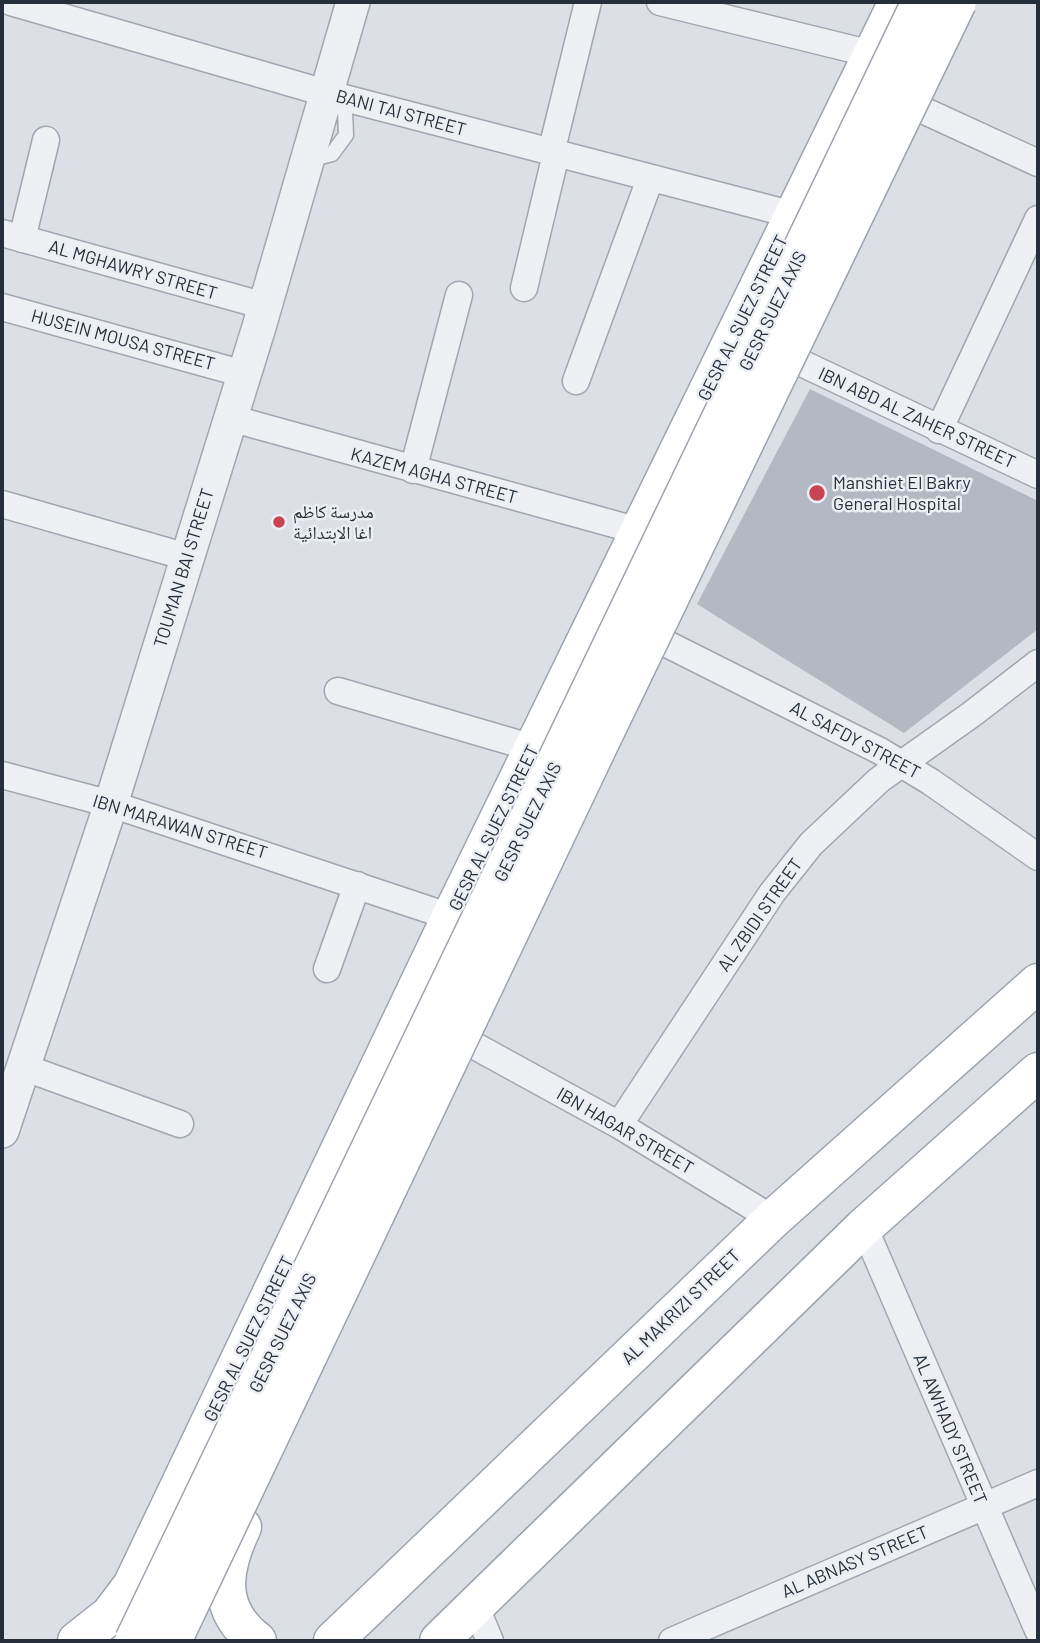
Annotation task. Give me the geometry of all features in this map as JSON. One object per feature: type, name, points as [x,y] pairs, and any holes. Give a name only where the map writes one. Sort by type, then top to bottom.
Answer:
[{"type":"main road","name":"GESR AL SUEZ STREET","points":[[77,1641],[110,1615],[122,1601],[139,1569],[451,917],[898,2]]},
{"type":"main road","name":"GESR SUEZ AXIS","points":[[134,1641],[921,2]]},
{"type":"main road","name":"GESR SUEZ AXIS","points":[[172,1641],[598,746],[957,2]]},
{"type":"main road","points":[[139,1569],[145,1585],[156,1598],[172,1606],[190,1606],[206,1600],[218,1588],[240,1531],[475,1046],[661,641],[916,107],[969,2]]},
{"type":"main road","points":[[777,249],[783,267],[799,280],[818,282],[836,274]]},
{"type":"main road","name":"AL MAKRIZI STREET","points":[[333,1641],[773,1219],[1038,983]]},
{"type":"main road","points":[[439,1641],[864,1227],[1038,1072]]},
{"type":"main road","points":[[225,1572],[232,1610],[240,1624],[257,1641]]},
{"type":"street","name":"BANI TAI STREET","points":[[11,2],[329,94],[794,215]]},
{"type":"street","name":"TOUMAN BAI STREET","points":[[2,1131],[111,804],[329,94],[353,2]]},
{"type":"street","points":[[524,288],[588,2]]},
{"type":"street","points":[[660,2],[872,54]]},
{"type":"street","points":[[916,107],[1038,163]]},
{"type":"street","points":[[12,236],[46,140]]},
{"type":"street","points":[[576,381],[650,178]]},
{"type":"street","points":[[939,430],[1038,219]]},
{"type":"street","name":"AL MGHAWRY STREET","points":[[12,236],[265,306]]},
{"type":"street","points":[[413,470],[459,295]]},
{"type":"street","name":"HUSEIN MOUSA STREET","points":[[2,307],[244,374]]},
{"type":"street","name":"IBN ABD AL ZAHER STREET","points":[[795,360],[1038,475]]},
{"type":"street","name":"KAZEM AGHA STREET","points":[[230,418],[639,531]]},
{"type":"street","points":[[2,504],[187,557]]},
{"type":"street","name":"AL SAFDY STREET","points":[[661,641],[902,764],[1038,857]]},
{"type":"street","name":"AL ZBIDI STREET","points":[[619,1125],[791,868],[855,800],[1038,663]]},
{"type":"street","points":[[338,691],[533,748]]},
{"type":"street","name":"IBN MARAWAN STREET","points":[[2,775],[111,804],[451,917]]},
{"type":"street","points":[[327,969],[356,885]]},
{"type":"street","name":"IBN HAGAR STREET","points":[[475,1046],[619,1125],[773,1219]]},
{"type":"street","points":[[23,1067],[180,1124]]},
{"type":"street","name":"AL AWHADY STREET","points":[[864,1227],[1038,1630]]},
{"type":"street","name":"AL ABNASY STREET","points":[[673,1641],[1038,1483]]},
{"type":"street","points":[[475,1605],[489,1641]]},
{"type":"building","points":[[810,389],[1038,501],[1038,629],[904,733],[697,604]]},
{"type":"place","name":"Manshiet El Bakry General Hospital","points":[[817,493]]},
{"type":"place","name":"مدرسة كاظم اغا الابتدائية","points":[[279,522]]}]
